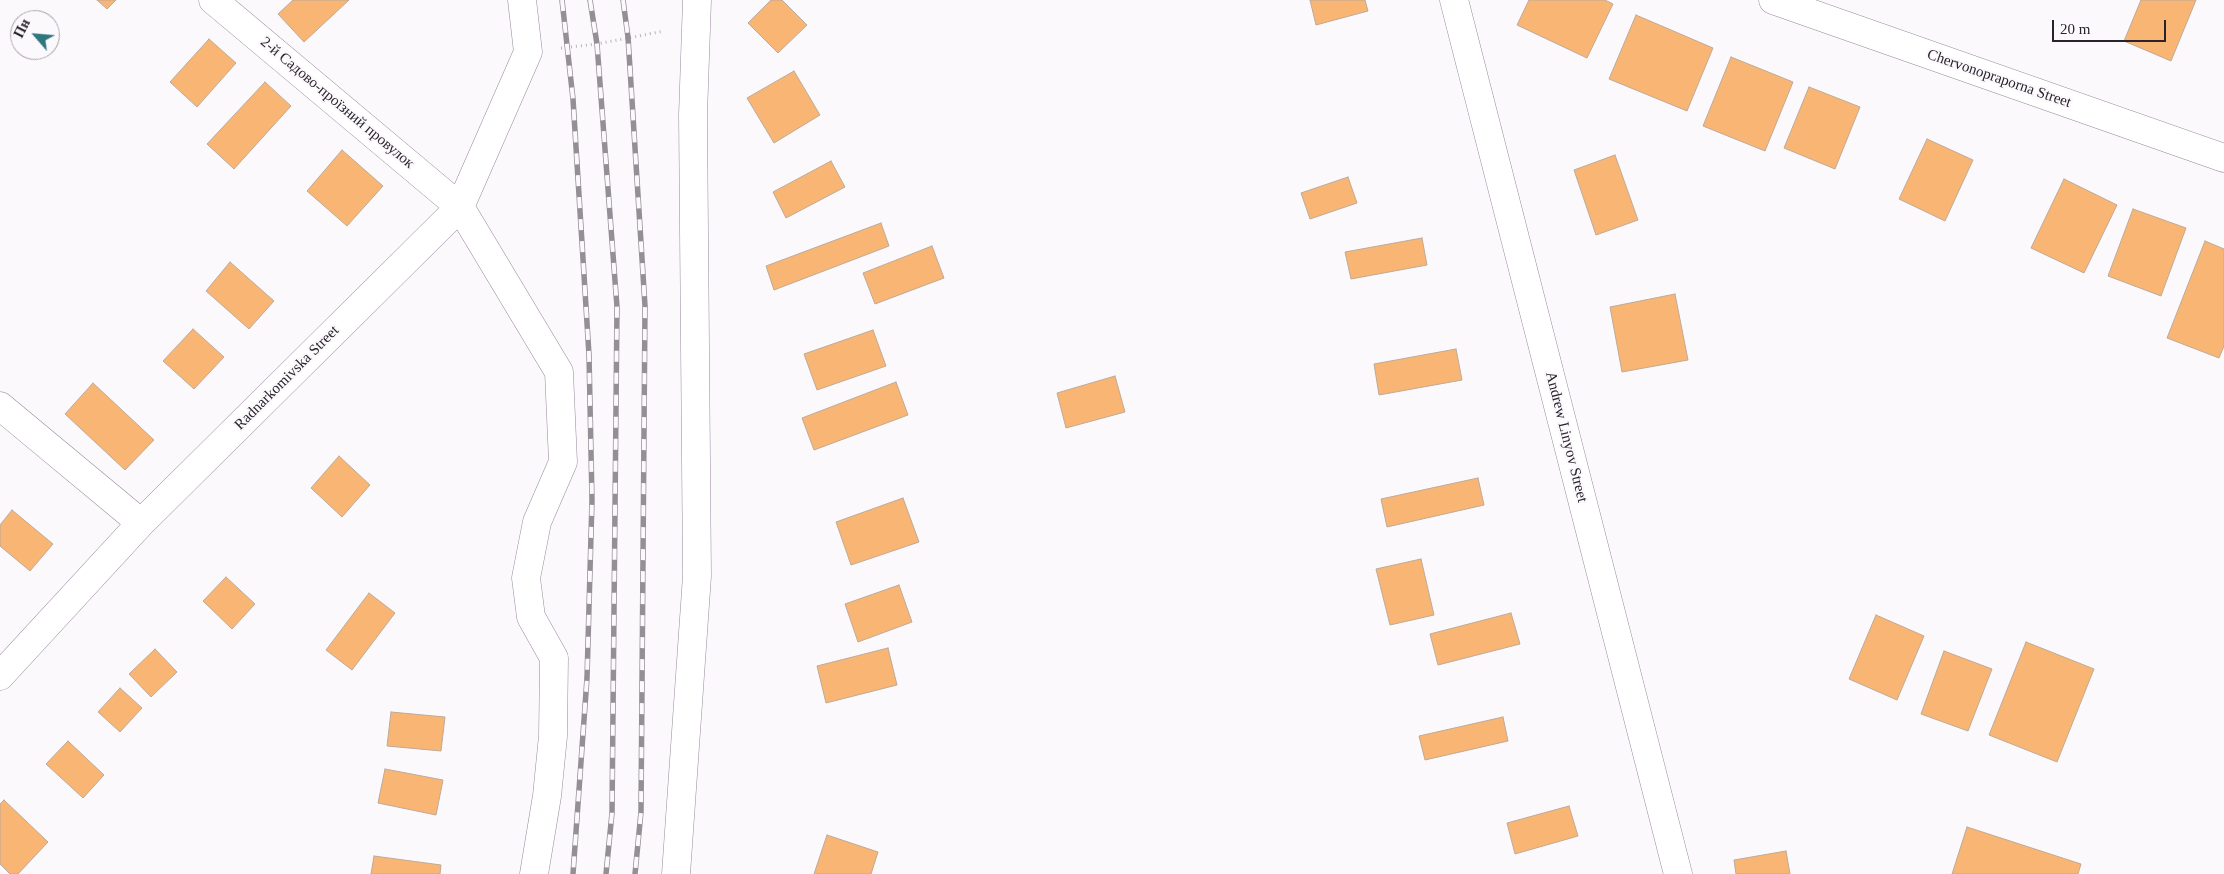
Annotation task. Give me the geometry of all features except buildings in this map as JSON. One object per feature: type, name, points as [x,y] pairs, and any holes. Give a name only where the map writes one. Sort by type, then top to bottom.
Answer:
[{"type":"street","name":"2-й Садово-проїзний провулок","points":[[213,0],[460,207],[559,372],[563,462],[538,522],[526,578],[531,617],[554,658],[553,736],[547,796],[534,874]]},
{"type":"street","points":[[522,0],[528,52]]},
{"type":"street","name":"Andrew Linyov Street","points":[[1454,0],[1678,874]]},
{"type":"street","name":"Chervonopraporna Street","points":[[1773,0],[2224,158]]},
{"type":"street","points":[[676,874],[697,576],[693,115],[699,11]]},
{"type":"street","name":"Radnarkomivska Street","points":[[0,676],[141,523],[460,207],[528,52]]},
{"type":"street","points":[[0,406],[141,523]]},
{"type":"path","points":[[528,52],[597,44],[699,11]]},
{"type":"railway","points":[[562,0],[573,99],[589,355],[592,500],[587,678],[573,874]]},
{"type":"railway","points":[[590,0],[597,44],[617,307],[612,813],[606,874]]},
{"type":"railway","points":[[623,0],[628,37],[645,306],[641,812],[635,874]]}]
